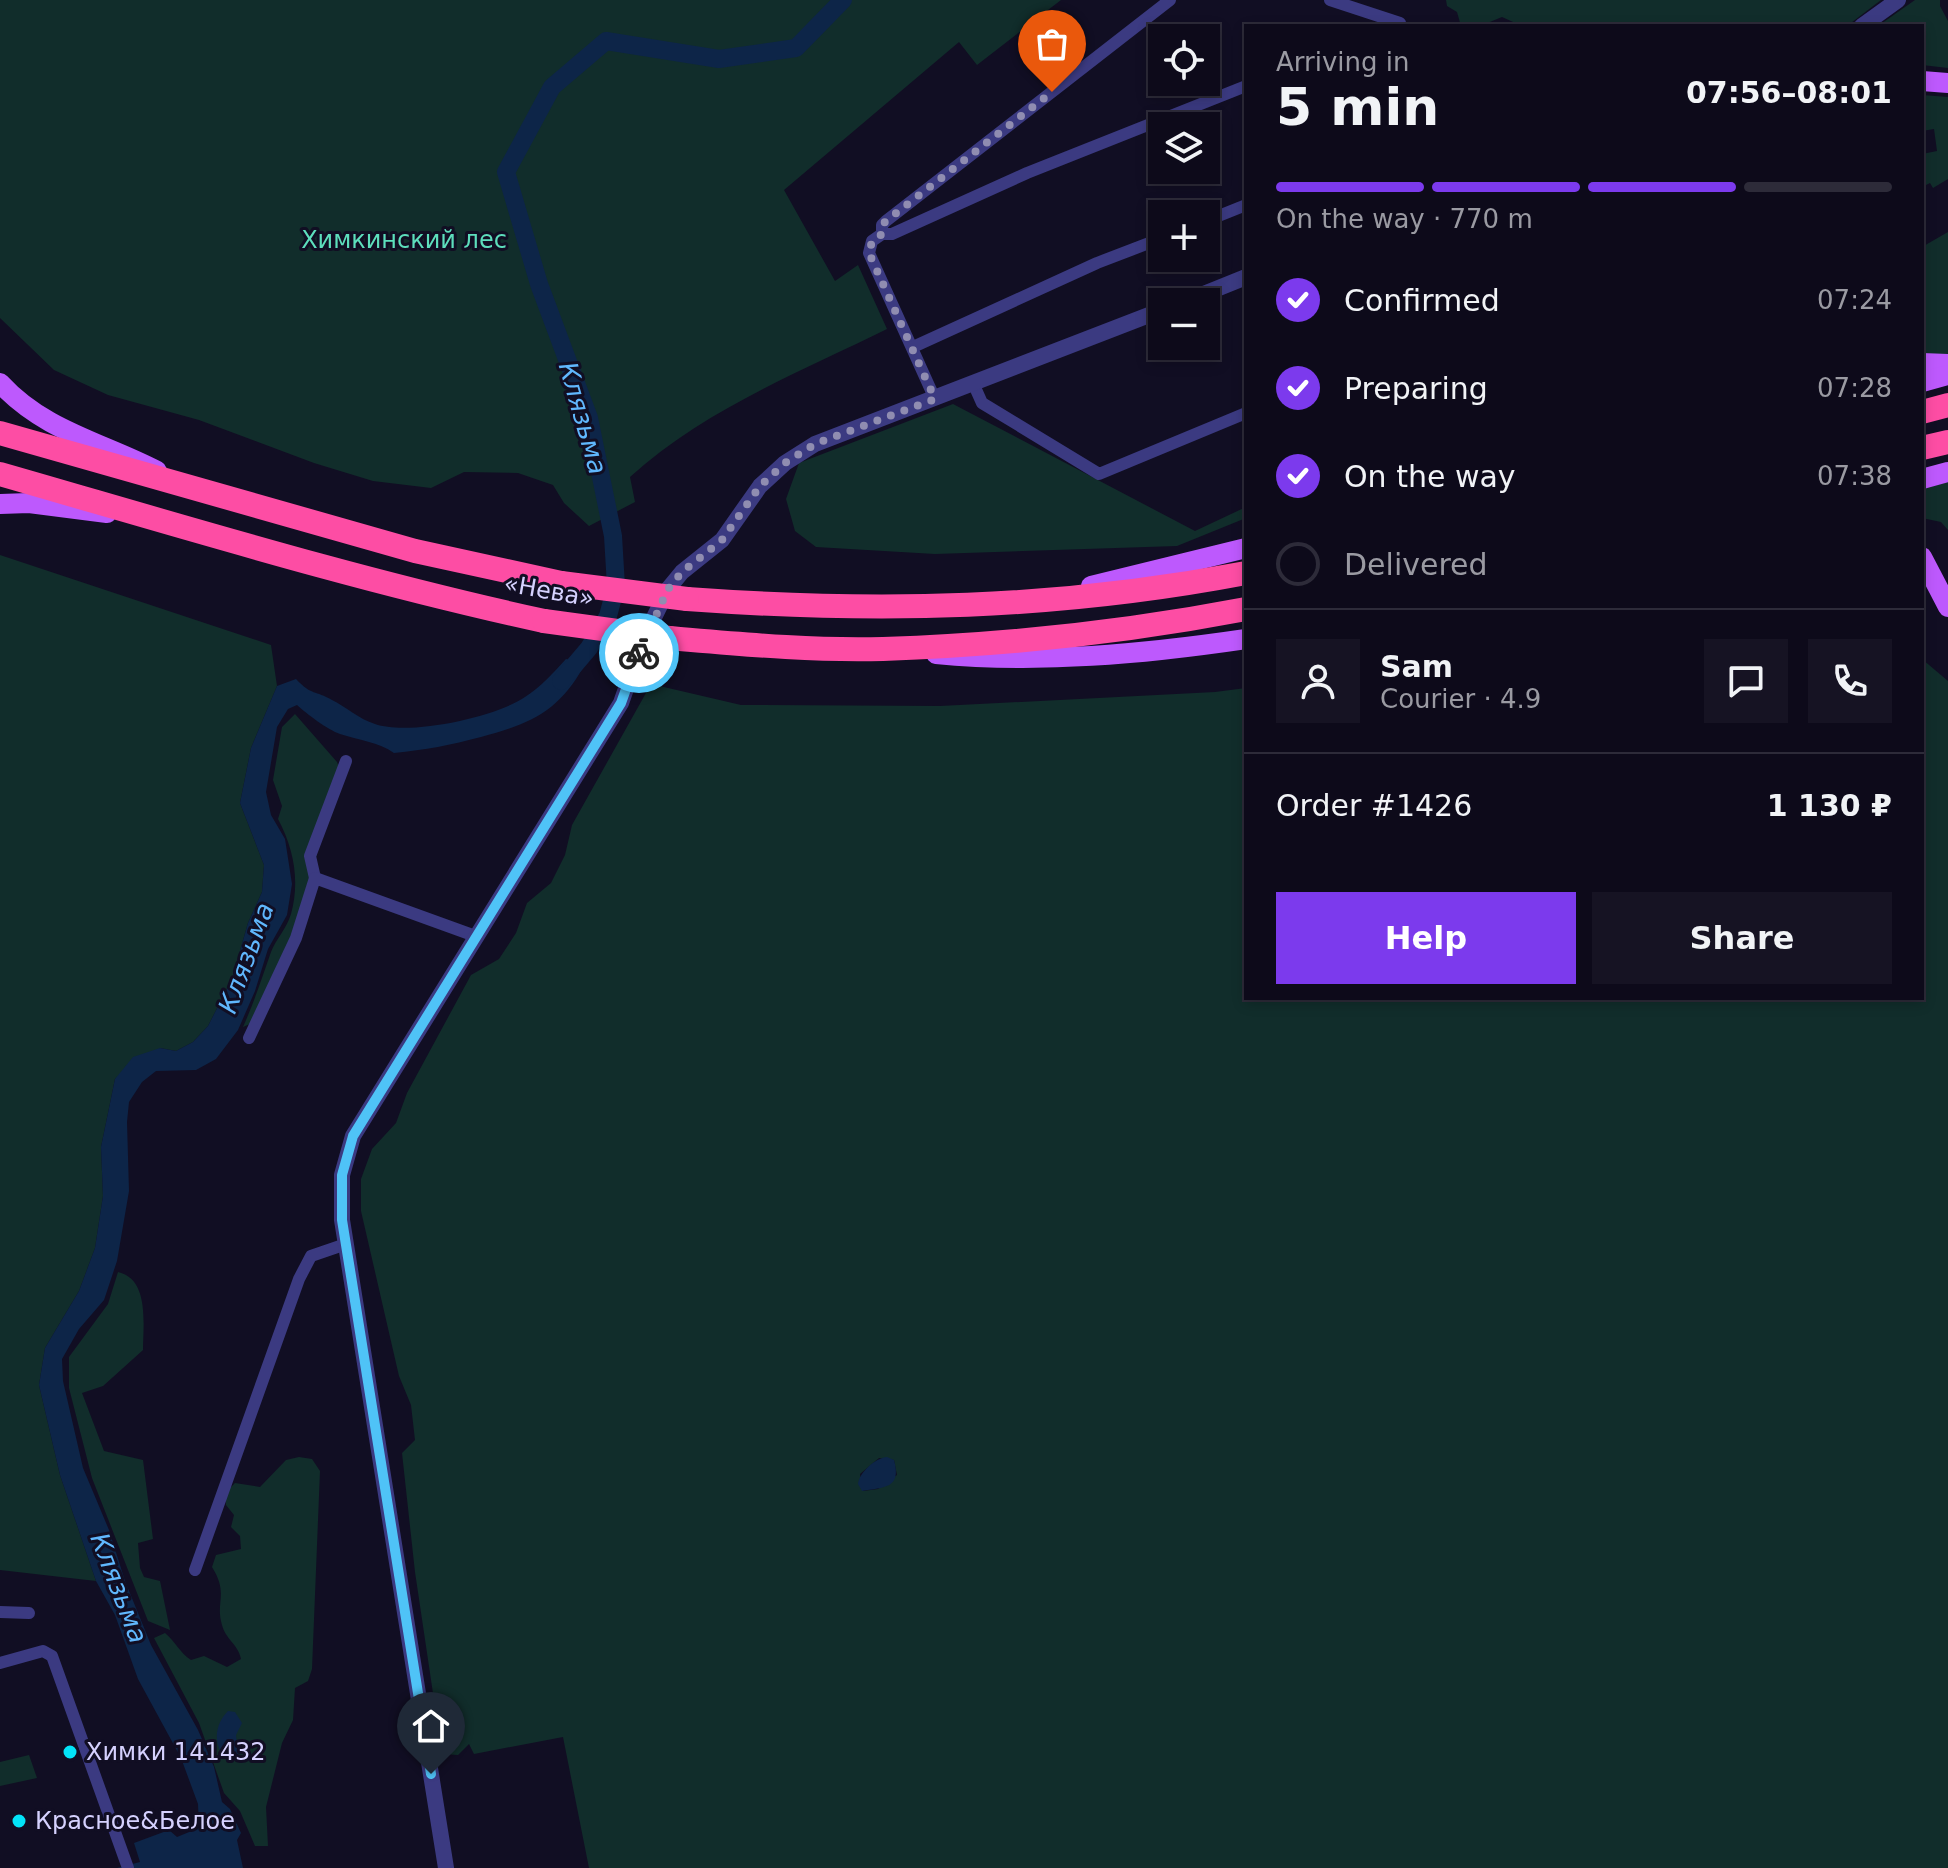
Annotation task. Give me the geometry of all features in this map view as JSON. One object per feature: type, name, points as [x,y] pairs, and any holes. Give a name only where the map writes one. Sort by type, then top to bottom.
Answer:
[{"type":"highway","points":[[1924,411],[1948,405]]},
{"type":"highway","name":"«Нева»","points":[[0,433],[415,551],[561,583],[687,599],[798,607],[997,606],[1158,589],[1244,573]]},
{"type":"highway","points":[[1924,448],[1948,442]]},
{"type":"highway","name":"«Нева»","points":[[0,474],[337,572],[544,621],[669,638],[880,649],[1036,640],[1172,623],[1244,609]]},
{"type":"main road","points":[[1924,82],[1948,83]]},
{"type":"main road","points":[[1924,363],[1948,364]]},
{"type":"main road","points":[[1924,381],[1948,375]]},
{"type":"main road","points":[[0,383],[28,410],[56,428],[123,453],[189,487]]},
{"type":"main road","points":[[1924,478],[1948,472]]},
{"type":"main road","points":[[0,504],[29,503],[154,518]]},
{"type":"main road","points":[[997,606],[1160,571],[1244,549]]},
{"type":"main road","points":[[1924,561],[1948,607]]},
{"type":"main road","points":[[880,649],[979,658],[1054,658],[1183,648],[1244,639]]},
{"type":"street","points":[[882,234],[882,225],[886,221],[1170,0]]},
{"type":"street","points":[[1330,0],[1395,24]]},
{"type":"street","points":[[1865,24],[1898,0]]},
{"type":"street","points":[[935,399],[869,253],[872,241],[1027,173],[1244,87]]},
{"type":"street","points":[[1220,215],[1244,206]]},
{"type":"street","points":[[913,347],[1097,263],[1148,243]]},
{"type":"street","points":[[1219,288],[1244,278]]},
{"type":"street","points":[[446,1868],[342,1220],[342,1175],[353,1136],[621,703],[643,640],[668,589],[682,572],[722,540],[760,486],[785,463],[815,444],[1148,316]]},
{"type":"street","points":[[974,385],[982,403],[1099,474],[1244,414]]},
{"type":"street","points":[[249,1038],[296,938],[315,878],[310,856],[346,761]]},
{"type":"street","points":[[315,878],[478,937]]},
{"type":"street","points":[[195,1570],[299,1279],[311,1256],[346,1244]]},
{"type":"street","points":[[0,1612],[29,1613]]},
{"type":"street","points":[[0,1663],[43,1651],[52,1656],[127,1866]]},
{"type":"green space","name":"Химкинский лес","points":[[0,0],[1061,0],[977,65],[959,42],[784,190],[835,281],[858,265],[887,329],[753,394],[689,432],[630,477],[635,502],[589,526],[564,503],[553,485],[518,473],[464,472],[431,488],[373,481],[314,463],[199,420],[108,395],[54,370],[0,318]]},
{"type":"green space","points":[[1446,0],[1881,0],[1850,24],[1518,24],[1502,17],[1485,24],[1460,24],[1457,12],[1447,6]]},
{"type":"green space","points":[[1915,0],[1940,0],[1948,21],[1948,68],[1924,65],[1924,24],[1881,24]]},
{"type":"green space","points":[[1924,95],[1948,97],[1948,179],[1933,188],[1930,183],[1924,186],[1924,154],[1937,151],[1934,129],[1924,131]]},
{"type":"green space","points":[[1948,232],[1948,354],[1924,356],[1924,246]]},
{"type":"green space","points":[[953,404],[1195,531],[1244,508],[1244,519],[1177,546],[935,554],[816,547],[795,531],[786,499],[799,463]]},
{"type":"green space","points":[[1948,482],[1948,530],[1941,522],[1924,518],[1924,488]]},
{"type":"green space","points":[[0,555],[271,645],[277,686],[251,748],[240,803],[264,865],[262,892],[248,923],[232,979],[208,1026],[193,1042],[176,1051],[160,1048],[115,1079],[101,1147],[103,1196],[95,1248],[79,1291],[45,1348],[39,1385],[60,1475],[96,1581],[0,1570]]},
{"type":"green space","points":[[1924,661],[1948,681],[1948,1868],[589,1868],[563,1737],[474,1754],[469,1744],[458,1755],[442,1754],[415,1572],[402,1453],[415,1440],[411,1405],[399,1376],[361,1211],[361,1179],[372,1149],[396,1123],[407,1093],[471,975],[499,959],[516,933],[527,903],[551,883],[565,855],[572,825],[651,684],[741,705],[940,706],[1244,688],[1244,1000],[1924,1000]],"holes":[[[879,1458],[894,1460],[897,1475],[878,1489],[863,1491],[860,1474]]]},
{"type":"green space","points":[[295,714],[337,762],[340,770],[326,810],[311,879],[292,935],[252,1023],[243,1027],[271,952],[289,919],[294,902],[294,865],[278,819],[282,806],[273,780],[282,727]]},
{"type":"green space","points":[[118,1272],[128,1276],[140,1293],[144,1317],[143,1350],[103,1386],[82,1393],[104,1451],[143,1460],[153,1539],[138,1543],[140,1568],[144,1577],[160,1581],[170,1630],[148,1621],[92,1478],[69,1388],[69,1357],[108,1304]]},
{"type":"green space","points":[[299,1457],[312,1459],[320,1471],[312,1669],[308,1681],[295,1688],[293,1720],[282,1743],[266,1807],[268,1846],[255,1846],[240,1811],[224,1793],[199,1723],[154,1638],[165,1633],[191,1660],[204,1656],[227,1667],[241,1659],[222,1625],[220,1584],[212,1567],[216,1555],[241,1549],[240,1536],[231,1527],[234,1515],[226,1505],[226,1492],[235,1483],[260,1487],[286,1460]]},
{"type":"green space","points":[[29,1755],[37,1778],[0,1786],[0,1762]]},
{"type":"water","points":[[566,659],[585,664],[564,694],[542,714],[499,732],[438,747],[394,753],[335,732],[297,705],[288,709],[277,727],[266,792],[271,815],[285,839],[292,884],[287,915],[268,949],[238,1030],[216,1059],[196,1070],[156,1071],[142,1082],[129,1102],[129,1191],[117,1261],[104,1300],[79,1329],[62,1359],[63,1381],[83,1468],[151,1645],[198,1730],[214,1767],[222,1802],[230,1809],[241,1833],[237,1840],[243,1868],[117,1868],[140,1862],[134,1843],[169,1830],[177,1837],[199,1828],[198,1804],[181,1758],[138,1679],[115,1615],[96,1581],[60,1475],[39,1385],[45,1348],[79,1291],[95,1248],[103,1196],[101,1147],[115,1079],[133,1057],[160,1048],[176,1051],[193,1042],[208,1026],[232,979],[248,923],[262,892],[264,865],[240,803],[251,748],[277,686],[296,679],[310,690],[375,724],[409,728],[474,717],[512,704],[547,680]]},
{"type":"water","points":[[887,1457],[894,1460],[896,1469],[893,1481],[884,1487],[862,1491],[858,1484],[864,1471]]},
{"type":"water","points":[[228,1711],[235,1712],[242,1723],[236,1735],[238,1754],[226,1759],[219,1748],[217,1735],[220,1722]]},
{"type":"waterway","name":"Клязьма","points":[[561,681],[589,648],[608,616],[616,586],[613,536],[589,418],[539,284],[506,172],[552,87],[606,41],[719,59],[796,48],[843,0]]},
{"type":"way so far","points":[[639,653],[668,589],[682,572],[722,540],[760,486],[785,463],[815,444],[935,399],[869,253],[872,241],[882,234],[882,225],[886,221],[1052,92]]},
{"type":"place","name":"Химки 141432","points":[[70,1752]]},
{"type":"place","name":"Красное&Белое","points":[[19,1821]]},
{"type":"route","points":[[431,1774],[342,1220],[342,1175],[353,1136],[621,703],[639,653]]}]
